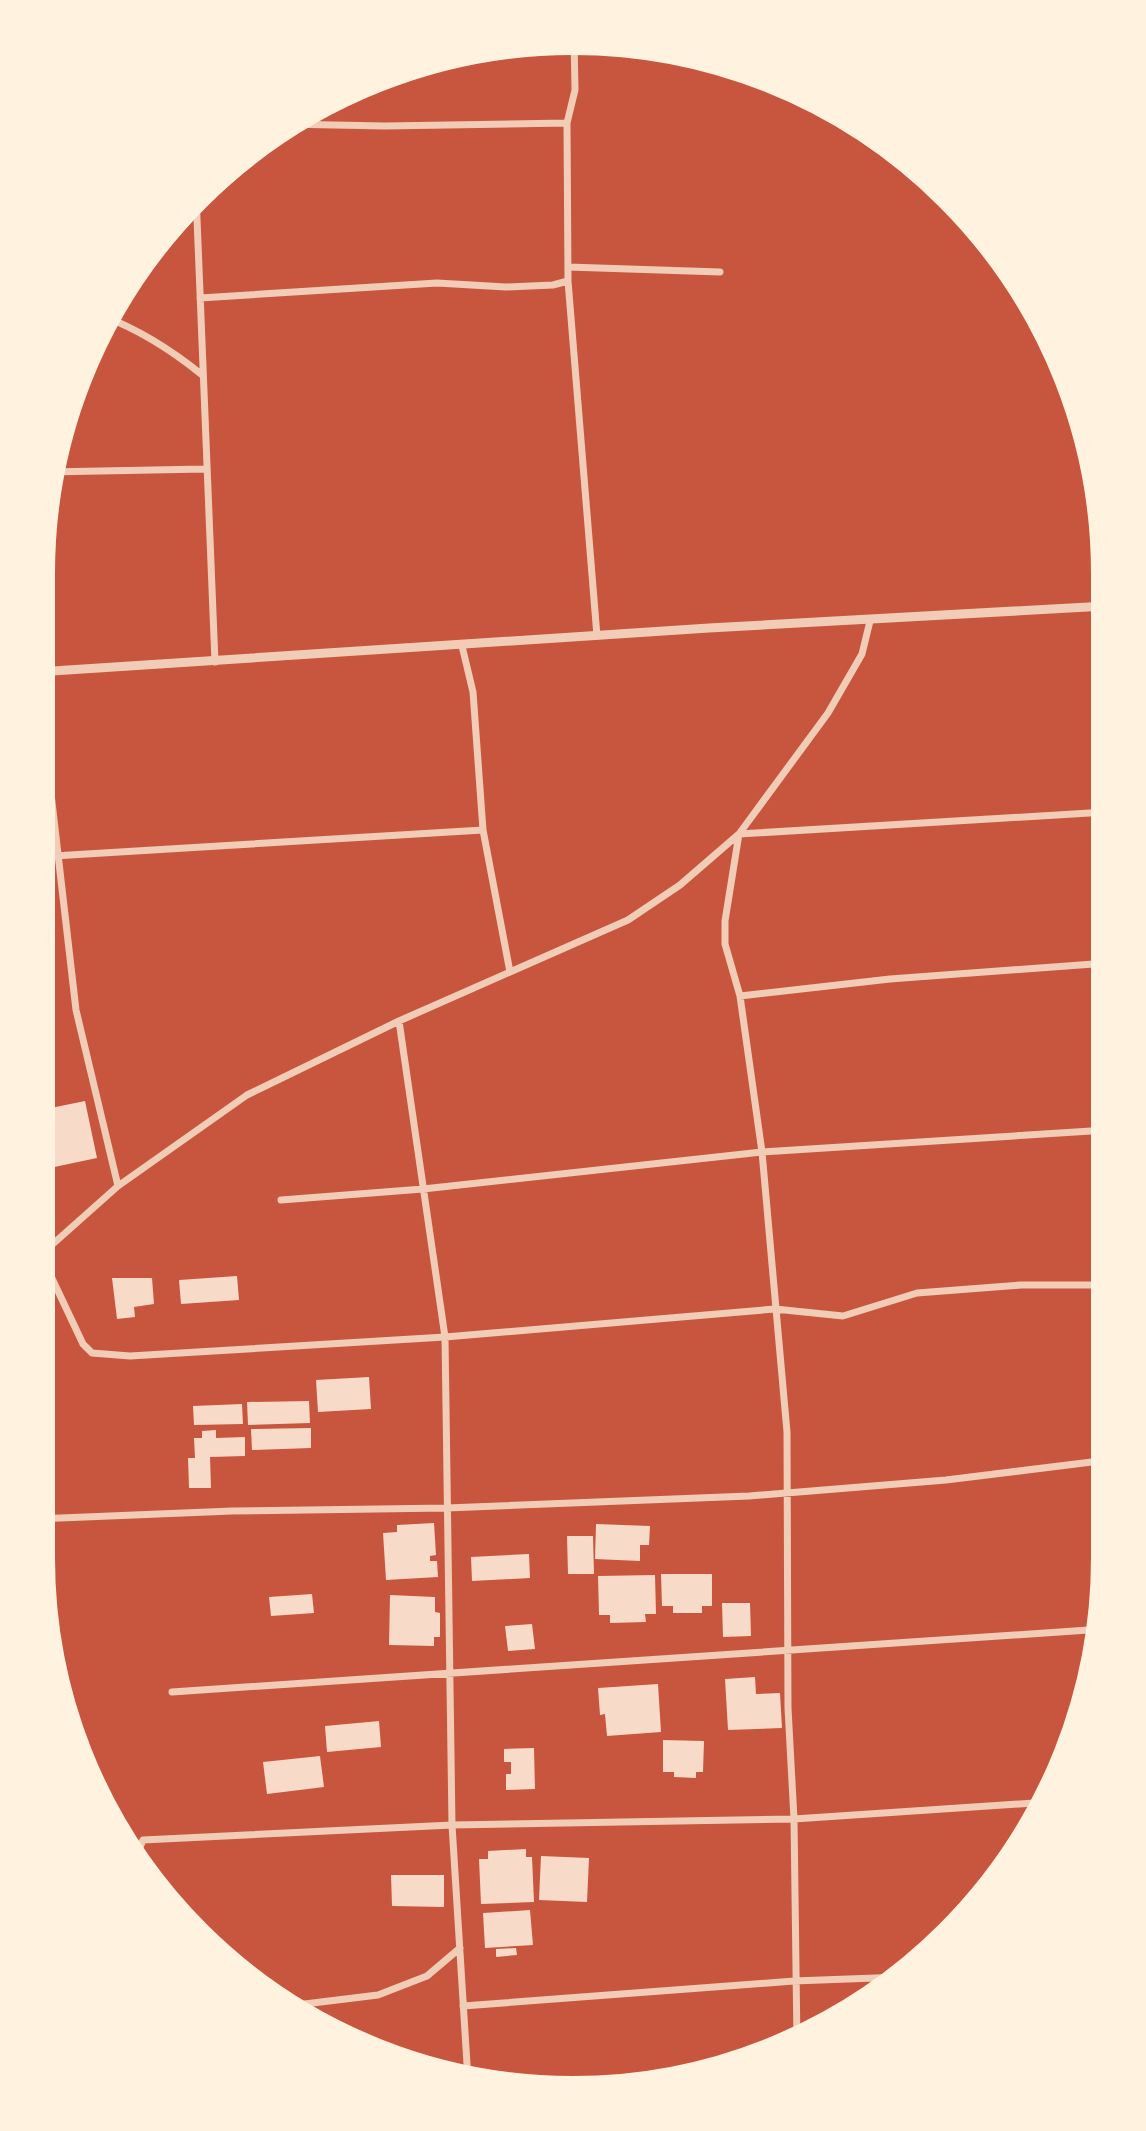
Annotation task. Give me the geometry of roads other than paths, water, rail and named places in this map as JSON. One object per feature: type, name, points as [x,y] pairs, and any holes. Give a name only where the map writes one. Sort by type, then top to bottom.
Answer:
[{"type":"street","points":[[574,50],[575,90],[567,123],[568,281],[597,636]]},
{"type":"street","points":[[305,124],[567,123]]},
{"type":"street","points":[[197,210],[215,662]]},
{"type":"street","points":[[568,267],[720,272]]},
{"type":"street","points":[[200,298],[437,283],[506,287],[553,285],[568,281]]},
{"type":"street","points":[[115,321],[169,349],[201,374]]},
{"type":"street","points":[[60,472],[205,469]]},
{"type":"street","points":[[50,671],[1096,607]]},
{"type":"street","points":[[50,1247],[118,1186],[247,1095],[399,1021],[628,920],[680,885],[739,834],[828,713],[862,654],[870,621]]},
{"type":"street","points":[[462,646],[473,692],[483,830],[510,972]]},
{"type":"street","points":[[50,785],[76,1010],[118,1186]]},
{"type":"street","points":[[739,834],[1096,813]]},
{"type":"street","points":[[50,856],[483,830]]},
{"type":"street","points":[[739,834],[725,921],[725,944],[740,996],[762,1152],[787,1432],[788,1708],[794,1819],[796,2030]]},
{"type":"street","points":[[740,996],[890,979],[1096,964]]},
{"type":"street","points":[[399,1021],[445,1337],[452,1825],[467,2070]]},
{"type":"street","points":[[281,1200],[423,1189],[762,1152],[1096,1131]]},
{"type":"street","points":[[50,1280],[72,1326],[92,1353],[130,1356],[445,1337],[775,1309],[843,1316],[917,1293],[1021,1285],[1096,1285]]},
{"type":"street","points":[[50,1518],[749,1496],[961,1479],[1096,1462]]},
{"type":"street","points":[[172,1692],[1091,1630]]},
{"type":"street","points":[[139,1850],[143,1840],[452,1825],[794,1819],[1035,1803]]},
{"type":"street","points":[[301,2004],[378,1995],[427,1976],[460,1948]]},
{"type":"street","points":[[463,2006],[794,1981],[885,1978]]}]
